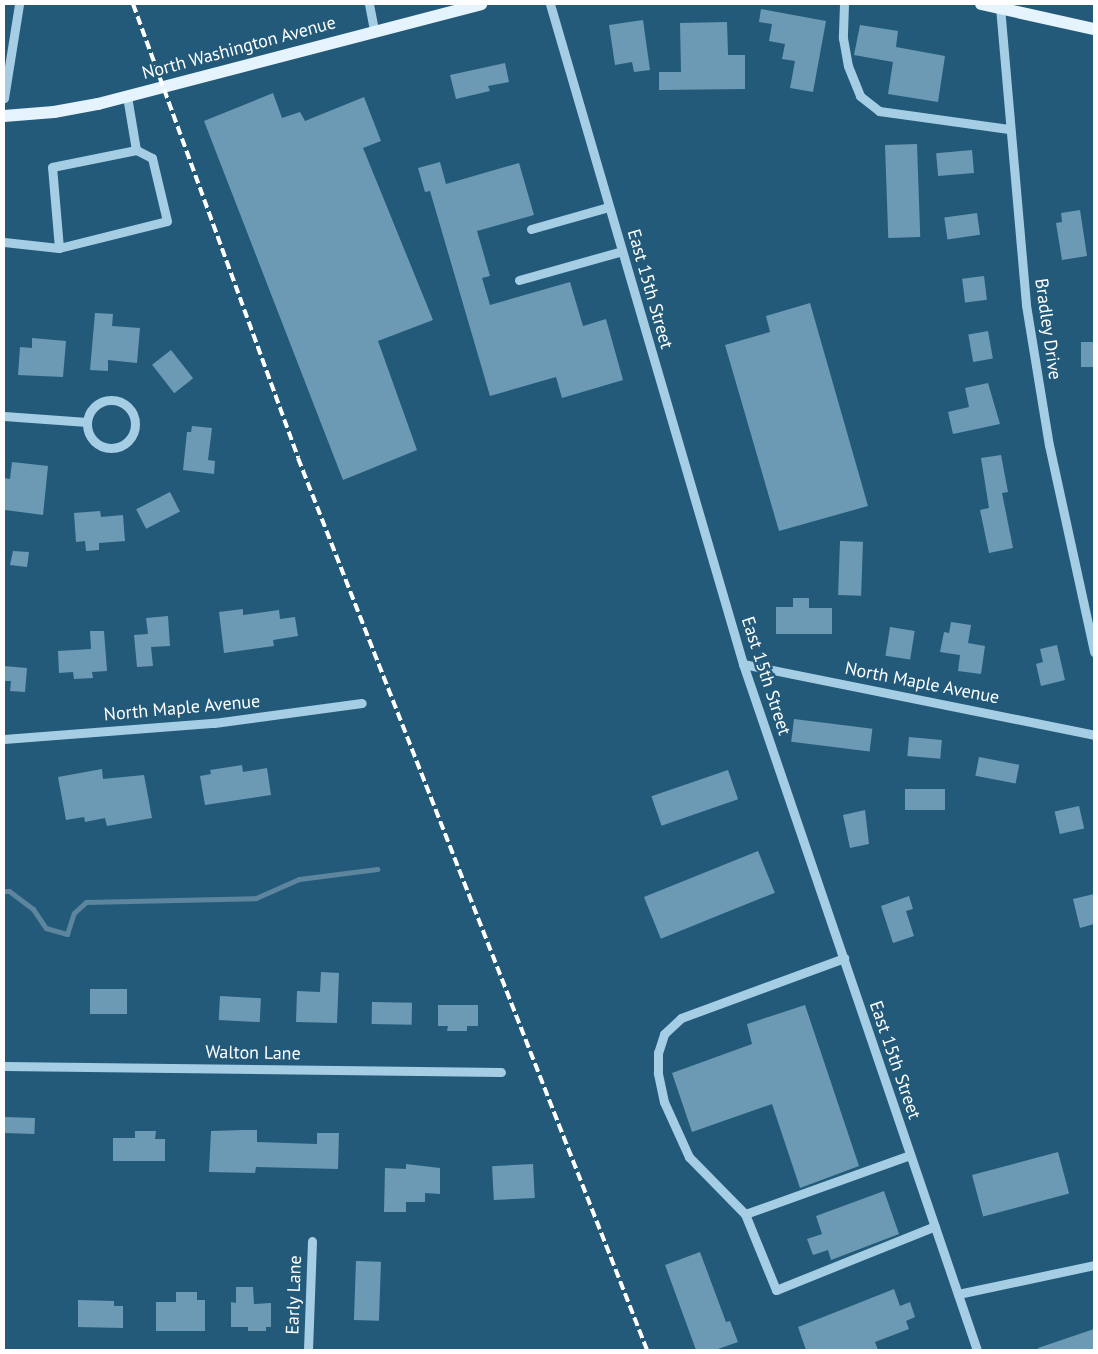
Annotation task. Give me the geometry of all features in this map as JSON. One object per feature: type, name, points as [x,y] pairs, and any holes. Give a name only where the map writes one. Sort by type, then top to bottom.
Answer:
[{"type":"main road","name":"North Washington Avenue","points":[[4,116],[54,112],[127,96],[374,29],[481,4]]},
{"type":"main road","points":[[981,4],[1094,29]]},
{"type":"street","points":[[4,98],[19,4]]},
{"type":"street","points":[[369,4],[374,29]]},
{"type":"street","name":"East 15th Street","points":[[550,4],[743,664],[977,1350]]},
{"type":"street","points":[[844,4],[843,38],[848,66],[860,96],[879,111],[1009,129]]},
{"type":"street","name":"Bradley Drive","points":[[1000,7],[1009,129],[1026,305],[1049,445],[1094,652]]},
{"type":"street","points":[[127,96],[136,150]]},
{"type":"street","points":[[4,242],[59,248],[167,221],[152,158],[136,150],[52,167],[59,248]]},
{"type":"street","points":[[532,229],[609,207]]},
{"type":"street","points":[[519,280],[622,251]]},
{"type":"street","points":[[116,400],[130,409],[135,424],[130,438],[110,448],[96,442],[87,422],[89,414],[100,402],[116,400]]},
{"type":"street","points":[[4,416],[87,422]]},
{"type":"street","name":"North Maple Avenue","points":[[743,664],[1094,735]]},
{"type":"street","name":"North Maple Avenue","points":[[4,739],[214,723],[362,703]]},
{"type":"street","points":[[844,958],[681,1018],[664,1034],[658,1053],[658,1073],[664,1102],[689,1157],[745,1214],[776,1290],[935,1226]]},
{"type":"street","name":"Walton Lane","points":[[4,1066],[501,1072]]},
{"type":"street","points":[[745,1214],[910,1155]]},
{"type":"street","name":"Early Lane","points":[[308,1350],[312,1241]]},
{"type":"street","points":[[958,1294],[1094,1265]]},
{"type":"building","points":[[761,9],[826,21],[813,92],[790,88],[795,61],[782,59],[785,44],[769,41],[772,24],[759,22]]},
{"type":"building","points":[[643,20],[650,70],[634,72],[632,62],[615,65],[609,25]]},
{"type":"building","points":[[727,22],[728,55],[745,55],[745,89],[659,90],[659,72],[681,72],[680,23]]},
{"type":"building","points":[[860,25],[898,31],[896,47],[945,56],[938,102],[888,94],[893,62],[854,55]]},
{"type":"building","points":[[505,63],[509,82],[488,86],[490,91],[456,99],[450,75]]},
{"type":"building","points":[[273,93],[282,118],[300,112],[305,121],[364,97],[381,141],[363,148],[433,320],[378,341],[417,450],[343,480],[204,121]]},
{"type":"building","points":[[917,144],[920,237],[888,238],[885,145]]},
{"type":"building","points":[[972,150],[974,173],[938,176],[936,153]]},
{"type":"building","points":[[440,162],[446,184],[519,163],[534,215],[477,231],[490,276],[482,278],[490,305],[570,282],[583,326],[606,319],[623,380],[562,398],[556,377],[490,396],[430,191],[425,192],[418,168]]},
{"type":"building","points":[[1080,210],[1087,256],[1062,260],[1056,223],[1062,222],[1061,213]]},
{"type":"building","points":[[977,213],[980,235],[947,239],[944,218]]},
{"type":"building","points":[[984,276],[987,300],[965,303],[962,279]]},
{"type":"building","points":[[810,303],[868,506],[779,531],[725,345],[770,332],[766,316]]},
{"type":"building","points":[[95,313],[113,314],[112,326],[140,328],[137,363],[108,360],[108,371],[90,370]]},
{"type":"building","points":[[988,331],[993,359],[973,362],[968,334]]},
{"type":"building","points":[[32,338],[66,341],[63,377],[18,375],[20,347],[32,348]]},
{"type":"building","points":[[1081,342],[1094,342],[1094,367],[1081,367]]},
{"type":"building","points":[[171,350],[193,378],[174,393],[152,365]]},
{"type":"building","points":[[988,383],[1000,424],[953,434],[948,412],[969,407],[965,388]]},
{"type":"building","points":[[192,426],[212,428],[208,460],[215,461],[214,474],[183,470],[187,432],[191,432]]},
{"type":"building","points":[[1001,455],[1008,492],[1002,493],[1013,548],[989,553],[980,510],[989,508],[981,458]]},
{"type":"building","points":[[12,462],[48,466],[43,515],[5,510],[4,478],[10,479]]},
{"type":"building","points":[[170,492],[180,512],[146,529],[136,509]]},
{"type":"building","points":[[100,511],[101,517],[123,515],[125,541],[99,543],[99,550],[86,551],[85,541],[76,542],[74,513]]},
{"type":"building","points":[[840,541],[863,542],[861,596],[838,595]]},
{"type":"building","points":[[13,551],[29,552],[27,567],[10,565]]},
{"type":"building","points":[[793,598],[809,598],[809,608],[832,608],[832,634],[776,634],[776,607],[793,607]]},
{"type":"building","points":[[243,609],[243,615],[279,610],[280,619],[295,617],[298,636],[273,640],[274,646],[224,653],[219,612]]},
{"type":"building","points":[[168,616],[170,646],[151,647],[153,666],[137,667],[134,635],[148,634],[146,618]]},
{"type":"building","points":[[951,622],[971,625],[968,643],[985,646],[981,674],[958,671],[960,655],[940,652],[944,632],[949,633]]},
{"type":"building","points":[[890,627],[915,631],[910,660],[885,656]]},
{"type":"building","points":[[90,631],[104,631],[107,671],[92,672],[93,678],[74,679],[73,672],[59,673],[58,651],[91,649]]},
{"type":"building","points":[[1057,645],[1065,680],[1041,686],[1036,664],[1043,662],[1040,649]]},
{"type":"building","points":[[4,666],[27,668],[25,692],[10,691],[11,681],[4,681]]},
{"type":"building","points":[[794,719],[872,729],[870,751],[791,742]]},
{"type":"building","points":[[909,737],[942,740],[940,759],[907,756]]},
{"type":"building","points":[[979,757],[1019,765],[1016,783],[975,776]]},
{"type":"building","points":[[242,765],[243,772],[267,768],[271,795],[205,805],[200,776],[211,774],[210,770]]},
{"type":"building","points":[[102,769],[103,779],[144,775],[152,818],[107,826],[105,818],[85,822],[84,817],[66,820],[58,777]]},
{"type":"building","points":[[728,770],[738,799],[662,826],[651,796]]},
{"type":"building","points":[[905,789],[945,789],[945,810],[905,810]]},
{"type":"building","points":[[1079,806],[1084,828],[1060,834],[1055,812]]},
{"type":"building","points":[[865,810],[869,844],[850,848],[843,815]]},
{"type":"building","points":[[758,851],[775,893],[661,939],[644,897]]},
{"type":"building","points":[[1094,894],[1094,924],[1080,928],[1073,899]]},
{"type":"building","points":[[909,896],[913,909],[906,911],[914,936],[893,943],[881,906]]},
{"type":"building","points":[[321,972],[339,973],[337,1023],[296,1022],[297,991],[320,992]]},
{"type":"building","points":[[90,989],[127,989],[127,1014],[90,1014]]},
{"type":"building","points":[[220,996],[261,998],[260,1022],[219,1020]]},
{"type":"building","points":[[372,1002],[412,1003],[412,1025],[372,1024]]},
{"type":"building","points":[[438,1005],[478,1005],[478,1026],[467,1026],[467,1031],[447,1031],[448,1026],[438,1026]]},
{"type":"building","points":[[805,1005],[859,1166],[800,1188],[772,1104],[692,1132],[672,1073],[752,1044],[747,1024]]},
{"type":"building","points":[[4,1117],[35,1118],[34,1134],[4,1133]]},
{"type":"building","points":[[257,1130],[257,1142],[317,1144],[317,1133],[339,1133],[338,1169],[256,1167],[255,1173],[209,1172],[211,1131]]},
{"type":"building","points":[[135,1131],[156,1131],[155,1139],[165,1139],[165,1161],[113,1161],[113,1138],[135,1138]]},
{"type":"building","points":[[1058,1152],[1069,1194],[983,1217],[972,1175]]},
{"type":"building","points":[[406,1164],[440,1168],[440,1194],[425,1193],[425,1202],[406,1202],[406,1212],[384,1212],[385,1168],[406,1169]]},
{"type":"building","points":[[533,1164],[535,1198],[494,1200],[492,1166]]},
{"type":"building","points":[[884,1191],[899,1234],[831,1260],[828,1250],[813,1255],[807,1239],[822,1234],[816,1216]]},
{"type":"building","points":[[700,1252],[726,1322],[730,1321],[738,1342],[715,1350],[696,1350],[665,1265]]},
{"type":"building","points":[[356,1261],[381,1262],[379,1321],[354,1320]]},
{"type":"building","points":[[236,1287],[253,1287],[254,1304],[271,1303],[271,1327],[266,1327],[266,1331],[248,1331],[248,1327],[231,1327],[231,1302],[236,1303]]},
{"type":"building","points":[[894,1289],[900,1306],[910,1302],[915,1317],[906,1321],[909,1329],[875,1342],[878,1350],[806,1350],[798,1327]]},
{"type":"building","points":[[176,1292],[197,1292],[197,1300],[205,1300],[205,1331],[156,1331],[156,1302],[176,1302]]},
{"type":"building","points":[[78,1300],[114,1301],[114,1306],[123,1306],[123,1328],[78,1327]]},
{"type":"building","points":[[1094,1329],[1094,1350],[1038,1350],[1038,1348]]},
{"type":"waterway","points":[[4,891],[9,891],[33,909],[46,928],[67,934],[74,913],[86,902],[256,898],[299,879],[377,869]]},
{"type":"railway","points":[[133,4],[298,458],[647,1350]]}]
